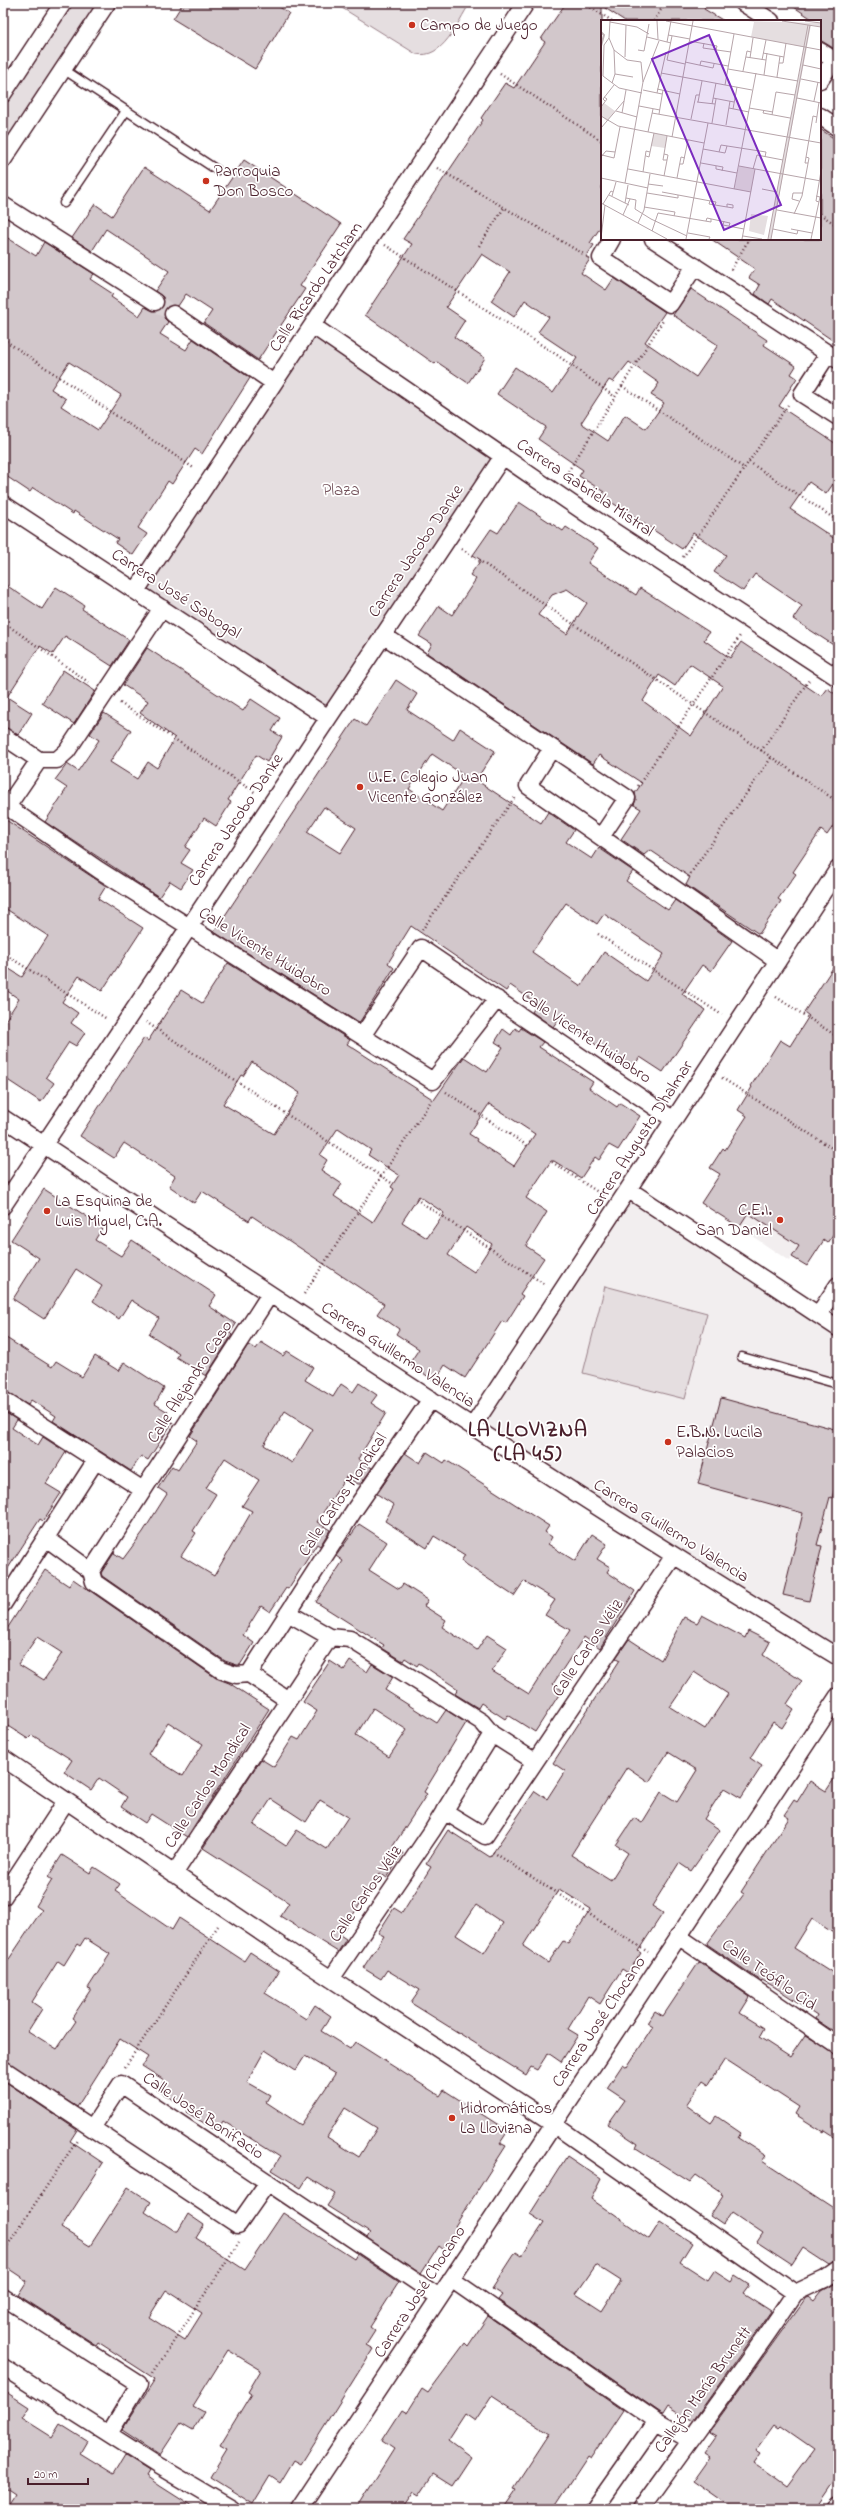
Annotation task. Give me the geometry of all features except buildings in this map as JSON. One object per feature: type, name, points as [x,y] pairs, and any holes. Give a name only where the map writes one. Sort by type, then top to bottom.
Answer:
[{"type":"street","points":[[3,94],[63,3]]},
{"type":"street","points":[[3,160],[107,3]]},
{"type":"street","name":"Calle Ricardo Latcham","points":[[136,591],[526,3]]},
{"type":"street","points":[[743,3],[762,19]]},
{"type":"street","points":[[821,52],[834,60],[821,79]]},
{"type":"street","points":[[821,117],[838,128]]},
{"type":"street","points":[[3,205],[155,302]]},
{"type":"street","points":[[611,240],[601,258],[670,304],[695,266]]},
{"type":"street","points":[[655,240],[833,357],[802,394],[838,417]]},
{"type":"street","points":[[173,314],[274,383]]},
{"type":"street","name":"Carrera Gabriela Mistral","points":[[313,326],[556,492],[838,678]]},
{"type":"street","name":"Carrera Jacobo Danke","points":[[3,1206],[327,717],[503,456]]},
{"type":"street","name":"Carrera José Sabogal","points":[[3,504],[327,717]]},
{"type":"street","points":[[3,736],[38,760],[57,760],[67,751],[162,608]]},
{"type":"street","points":[[383,635],[627,798],[601,837]]},
{"type":"street","points":[[552,748],[528,786],[778,961]]},
{"type":"street","name":"Calle Vicente Huidobro","points":[[38,760],[5,806],[188,927],[362,1036],[435,1084],[497,999]]},
{"type":"street","name":"Carrera Augusto Dhalmar","points":[[473,1426],[838,869]]},
{"type":"street","points":[[362,1036],[421,948]]},
{"type":"street","name":"Calle Vicente Huidobro","points":[[421,948],[674,1120]]},
{"type":"street","name":"Carrera Guillermo Valencia","points":[[3,1118],[293,1310],[673,1556],[838,1657]]},
{"type":"street","points":[[629,1190],[838,1328]]},
{"type":"street","points":[[818,1315],[838,1285]]},
{"type":"street","name":"Calle Alejandro Caso","points":[[91,1571],[270,1294]]},
{"type":"street","name":"Calle Carlos Mondical","points":[[249,1674],[431,1399]]},
{"type":"street","points":[[3,1400],[143,1490]]},
{"type":"street","points":[[3,1604],[96,1460]]},
{"type":"street","points":[[46,1538],[91,1571],[94,1582],[221,1670],[236,1675],[249,1674],[288,1700]]},
{"type":"street","name":"Calle Carlos Véliz","points":[[485,1836],[673,1556]]},
{"type":"street","points":[[288,1613],[330,1637],[350,1639],[482,1722],[492,1734],[534,1761]]},
{"type":"street","name":"Calle Carlos Mondical","points":[[174,1874],[330,1637]]},
{"type":"street","name":"Carrera José Chocano","points":[[299,2509],[838,1696]]},
{"type":"street","name":"Calle Carlos Véliz","points":[[331,1979],[444,1811],[492,1734]]},
{"type":"street","points":[[3,1758],[331,1979],[553,2124],[795,2293],[825,2279],[838,2270]]},
{"type":"street","points":[[3,1897],[66,1801]]},
{"type":"street","points":[[444,1811],[485,1836]]},
{"type":"street","name":"Calle Teófilo Cid","points":[[678,1936],[838,2046]]},
{"type":"street","points":[[3,2069],[238,2225]]},
{"type":"street","name":"Calle José Bonifacio","points":[[90,2126],[121,2084],[439,2297]]},
{"type":"street","name":"Calle José Bonifacio","points":[[238,2225],[268,2182]]},
{"type":"street","points":[[451,2279],[656,2421],[690,2440]]},
{"type":"street","name":"Callejón María Brunett","points":[[641,2509],[690,2440],[718,2405],[795,2293]]},
{"type":"street","points":[[3,2296],[139,2384],[109,2434]]},
{"type":"street","points":[[3,2367],[232,2509]]},
{"type":"street","name":"Callejón María Brunett","points":[[601,2506],[656,2421]]},
{"type":"street","points":[[835,2509],[838,2506]]},
{"type":"lane","points":[[63,69],[217,170]]},
{"type":"lane","points":[[64,204],[126,111]]},
{"type":"lane","points":[[742,1357],[838,1384]]},
{"type":"path","points":[[584,3],[610,20]]},
{"type":"path","points":[[655,20],[665,3]]},
{"type":"path","points":[[486,64],[601,140]]},
{"type":"path","points":[[423,160],[587,256],[601,258]]},
{"type":"path","points":[[479,246],[504,208]]},
{"type":"path","points":[[821,215],[838,226]]},
{"type":"path","points":[[372,237],[557,355],[615,397]]},
{"type":"path","points":[[722,284],[748,240]]},
{"type":"path","points":[[556,492],[669,310],[670,304]]},
{"type":"path","points":[[3,339],[211,479]]},
{"type":"path","points":[[622,386],[744,468]]},
{"type":"path","points":[[674,570],[793,398],[802,394]]},
{"type":"path","points":[[749,462],[838,521]]},
{"type":"path","points":[[447,538],[838,802]]},
{"type":"path","points":[[627,798],[635,791],[750,621]]},
{"type":"path","points":[[3,622],[106,694],[270,803]]},
{"type":"path","points":[[761,751],[819,666]]},
{"type":"path","points":[[678,891],[771,758]]},
{"type":"path","points":[[421,948],[418,938],[427,922],[520,790],[528,786]]},
{"type":"path","points":[[598,934],[737,1025]]},
{"type":"path","points":[[3,953],[121,1028]]},
{"type":"path","points":[[762,987],[838,1037]]},
{"type":"path","points":[[132,1012],[393,1184]]},
{"type":"path","points":[[708,1069],[838,1152]]},
{"type":"path","points":[[435,1084],[529,1147]]},
{"type":"path","points":[[293,1310],[435,1094],[435,1084]]},
{"type":"path","points":[[552,1162],[618,1206]]},
{"type":"path","points":[[416,1199],[560,1294]]},
{"type":"path","points":[[485,1836],[485,1843],[491,1850],[662,1961]]},
{"type":"path","points":[[121,2084],[123,2070],[228,1910]]},
{"type":"path","points":[[3,2252],[90,2126]]},
{"type":"path","points":[[139,2384],[150,2379],[238,2245],[238,2225]]},
{"type":"shaded area","name":"C.E.I. San Daniel","points":[[772,1176],[823,1209],[789,1261],[739,1227]]},
{"type":"shaded area","name":"E.B.N. Lucila Palacios","points":[[629,1190],[838,1328],[838,1666],[473,1426]]},
{"type":"green space","points":[[63,3],[107,3],[3,160],[3,94]]},
{"type":"green space","name":"Campo de Juego","points":[[334,3],[470,3],[454,30],[442,46],[426,54],[416,54]]},
{"type":"green space","name":"Plaza","points":[[313,326],[503,456],[327,717],[136,591]]},
{"type":"green space","points":[[605,1286],[707,1313],[685,1399],[583,1373]]},
{"type":"tunnel","points":[[155,302],[173,314]]},
{"type":"place","name":"Campo de Juego","points":[[412,25]]},
{"type":"place","name":"Parroquia Don Bosco","points":[[206,181]]},
{"type":"place","name":"U.E. Colegio Juan Vicente González","points":[[360,787]]},
{"type":"place","name":"La Esquina de Luis Miguel, C.A.","points":[[47,1211]]},
{"type":"place","name":"C.E.I. San Daniel","points":[[780,1220]]},
{"type":"place","name":"E.B.N. Lucila Palacios","points":[[668,1442]]},
{"type":"place","name":"Hidromáticos La Llovizna","points":[[452,2118]]},
{"type":"district","name":"LA LLOVIZNA (LA 45)","points":[[528,1443]]}]
